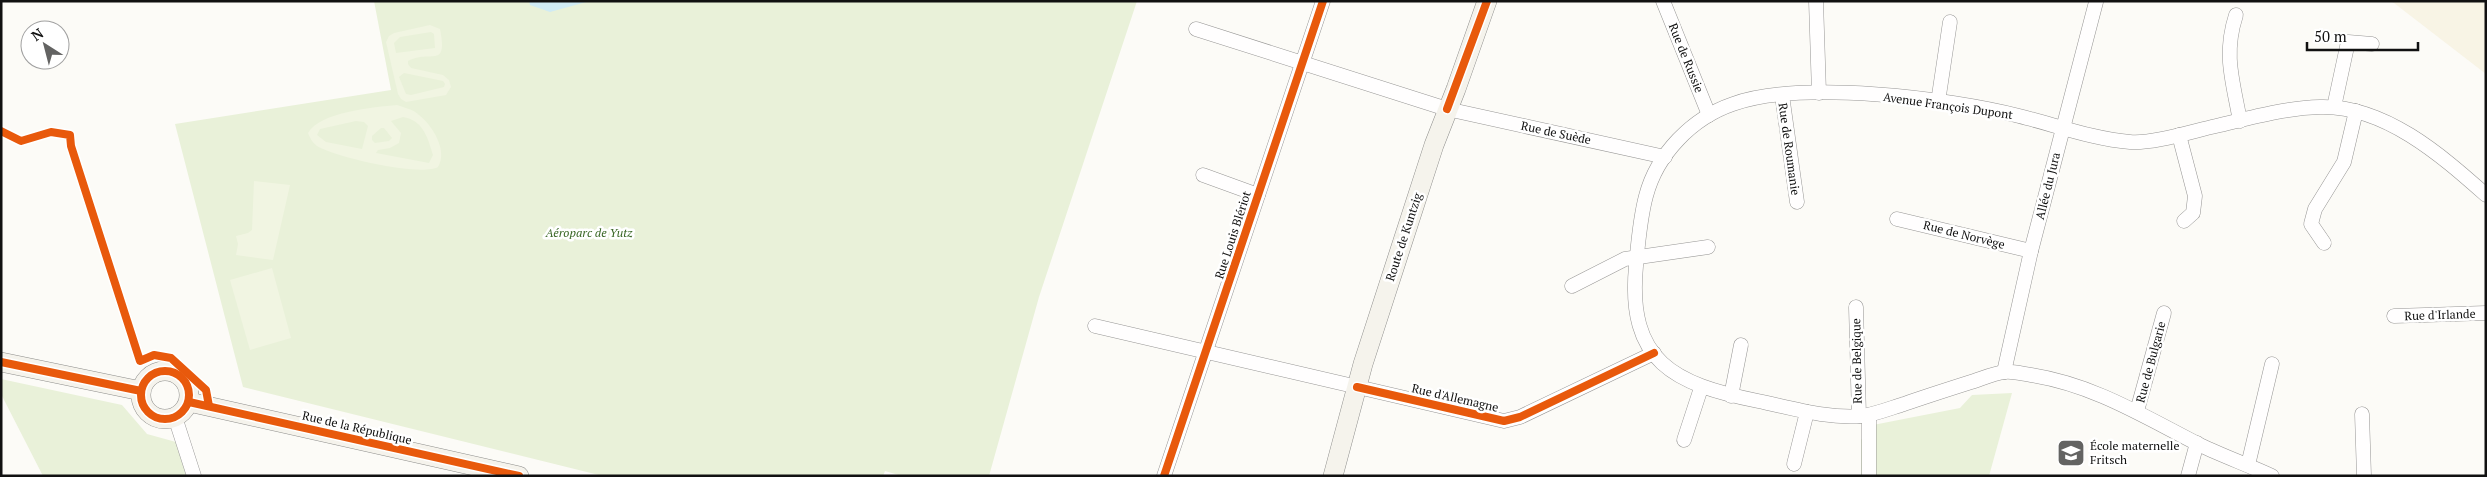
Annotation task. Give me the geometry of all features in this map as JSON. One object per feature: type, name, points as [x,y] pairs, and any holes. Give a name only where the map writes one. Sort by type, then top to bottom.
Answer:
[{"type":"street","name":"Rue Louis Blériot","points":[[1164,476],[1323,1]]},
{"type":"street","name":"Route de Kuntzig","points":[[1333,476],[1357,387],[1434,144],[1487,1]]},
{"type":"street","name":"Rue de Russie","points":[[1663,1],[1709,115]]},
{"type":"street","points":[[1816,1],[1819,93]]},
{"type":"street","name":"Allée du Jura","points":[[2004,372],[2031,251],[2096,2]]},
{"type":"street","points":[[2236,15],[2230,35],[2228,56],[2240,120]]},
{"type":"street","points":[[1938,102],[1950,22]]},
{"type":"street","points":[[1196,29],[1447,109]]},
{"type":"street","points":[[2334,107],[2348,42],[2372,44]]},
{"type":"street","name":"Avenue François Dupont","points":[[2272,476],[2197,443],[2119,401],[2058,380],[2004,372],[1864,416],[1807,412],[1701,388],[1670,372],[1654,353],[1644,336],[1636,314],[1634,294],[1637,257],[1647,192],[1665,157],[1689,128],[1709,115],[1731,104],[1755,98],[1819,93],[1938,102],[2017,115],[2063,128],[2134,143],[2293,110],[2334,107],[2373,116],[2413,138],[2462,174],[2486,195]]},
{"type":"street","name":"Rue de Roumanie","points":[[1782,95],[1796,202]]},
{"type":"street","name":"Rue de Suède","points":[[1447,109],[1665,157]]},
{"type":"street","points":[[2324,243],[2311,224],[2315,209],[2344,162],[2356,111]]},
{"type":"street","points":[[2179,135],[2195,196],[2193,213],[2184,221]]},
{"type":"street","name":"Rue Louis Blériot","points":[[1202,175],[1258,195]]},
{"type":"street","name":"Rue de Norvège","points":[[1897,219],[2031,251]]},
{"type":"street","points":[[1572,286],[1625,259],[1708,247]]},
{"type":"street","name":"Rue de Belgique","points":[[1856,307],[1869,476]]},
{"type":"street","name":"Rue de Bulgarie","points":[[2138,412],[2164,313]]},
{"type":"street","name":"Rue d'Irlande","points":[[2394,316],[2486,313]]},
{"type":"street","points":[[1095,326],[1207,350],[1357,387]]},
{"type":"street","points":[[1731,396],[1741,344]]},
{"type":"street","name":"Rue d'Allemagne","points":[[1357,387],[1504,420],[1520,417],[1654,353]]},
{"type":"street","points":[[1,362],[141,391]]},
{"type":"street","points":[[2248,465],[2272,364]]},
{"type":"street","points":[[171,370],[187,382],[190,392],[189,402],[183,411],[175,417],[165,419],[155,417],[147,411],[142,402],[141,391],[144,382],[151,374],[171,370]]},
{"type":"street","points":[[1684,440],[1701,388]]},
{"type":"street","name":"Rue de la République","points":[[189,402],[520,476]]},
{"type":"street","points":[[1794,464],[1807,412]]},
{"type":"street","points":[[2362,414],[2364,476]]},
{"type":"street","points":[[175,417],[194,476]]},
{"type":"street","points":[[2188,476],[2197,443]]},
{"type":"shaded area","points":[[2390,1],[2486,1],[2486,74],[2394,3]]},
{"type":"green space","name":"Aéroparc de Yutz","points":[[374,1],[1137,1],[1039,297],[989,476],[902,476],[885,471],[883,476],[603,476],[243,387],[175,124],[391,90]]},
{"type":"green space","points":[[430,25],[440,29],[442,50],[439,54],[416,58],[408,61],[408,64],[411,68],[443,75],[449,80],[451,87],[446,95],[406,102],[401,99],[398,94],[386,42],[389,36],[394,33]],"holes":[[[431,32],[434,34],[435,48],[396,53],[394,43],[400,37]],[[404,73],[443,81],[445,84],[444,87],[411,95],[406,94],[399,77]]]},
{"type":"green space","points":[[397,105],[417,113],[434,132],[441,154],[441,161],[438,167],[428,169],[397,168],[358,160],[317,146],[311,140],[308,133],[314,126],[335,115],[362,109]],"holes":[[[403,117],[410,119],[420,126],[427,136],[433,155],[429,163],[376,153],[378,150],[390,148],[399,143],[401,133],[391,121]],[[356,121],[364,122],[368,126],[362,149],[326,142],[317,135],[320,129]],[[381,128],[384,128],[392,138],[389,141],[375,143],[372,140],[372,136]]]},
{"type":"green space","points":[[254,181],[290,185],[273,260],[236,255],[238,244],[236,236],[252,230]]},
{"type":"green space","points":[[272,268],[291,338],[250,350],[230,280]]},
{"type":"green space","points":[[1,379],[122,405],[147,434],[176,442],[186,476],[43,476],[1,394]]},
{"type":"green space","points":[[2012,393],[1989,476],[1861,476],[1861,440],[1873,425],[1960,408],[1972,395]]},
{"type":"water","points":[[529,1],[590,1],[550,12],[530,5]]},
{"type":"cycle path","points":[[1164,476],[1323,1]]},
{"type":"cycle path","points":[[1447,109],[1487,1]]},
{"type":"cycle path","points":[[1,131],[21,141],[51,132],[70,135],[71,146],[140,361],[154,355],[171,358],[206,390],[209,406]]},
{"type":"cycle path","points":[[1357,387],[1504,421],[1520,417],[1654,353]]},
{"type":"cycle path","points":[[1,362],[141,391]]},
{"type":"cycle path","points":[[160,371],[170,371],[182,378],[189,390],[189,395],[189,400],[182,412],[170,419],[160,419],[152,415],[145,408],[141,400],[141,390],[145,382],[152,375],[160,371]]},
{"type":"cycle path","points":[[189,402],[519,476]]},
{"type":"place","name":"École maternelle Fritsch","points":[[2071,453]]}]
